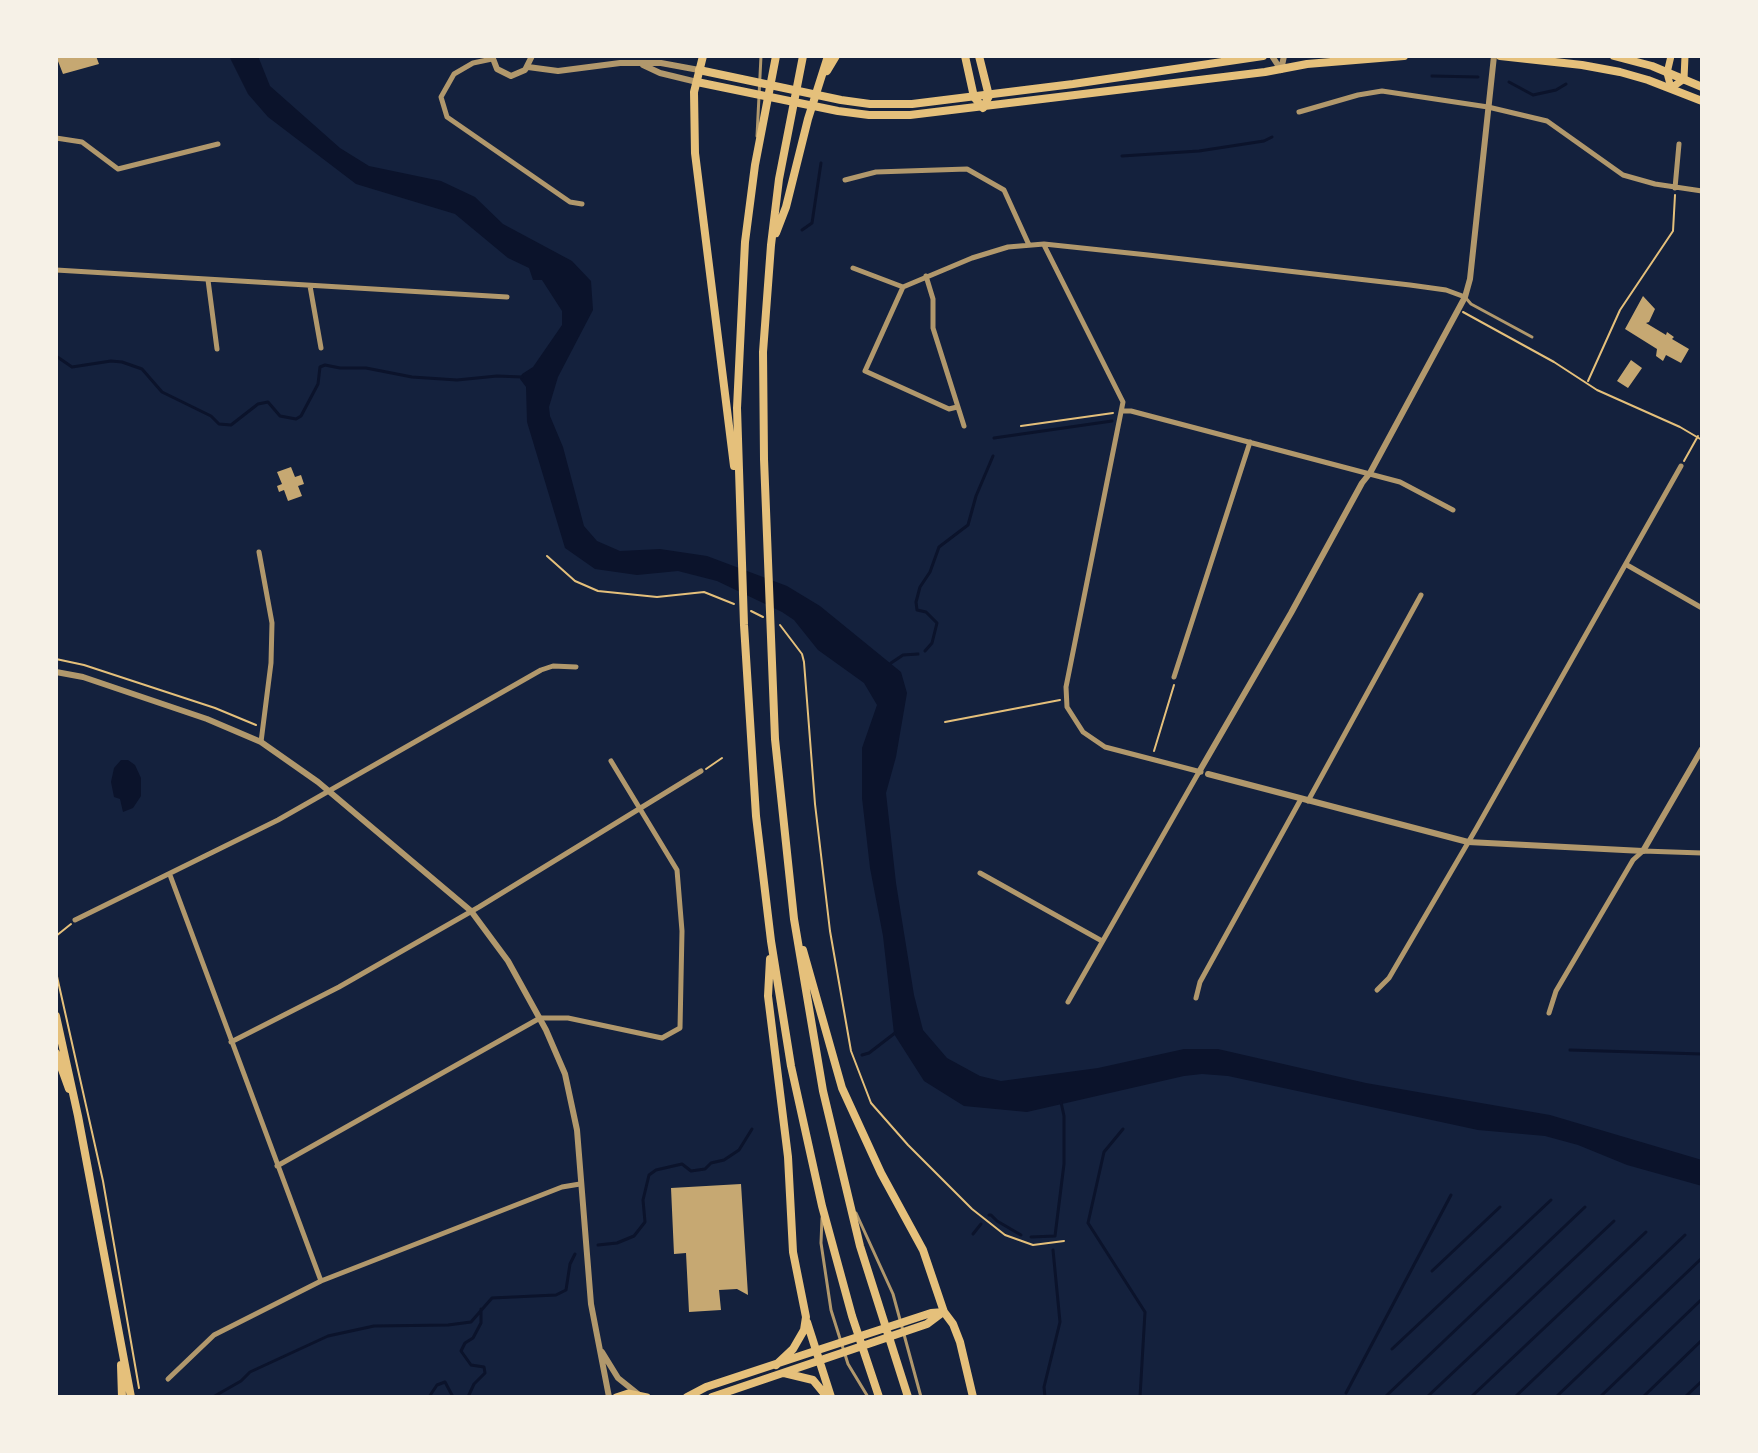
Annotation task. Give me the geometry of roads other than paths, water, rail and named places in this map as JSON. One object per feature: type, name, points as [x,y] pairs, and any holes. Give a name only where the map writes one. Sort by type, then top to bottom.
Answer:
[{"type":"main road","points":[[703,56],[694,104],[695,153],[722,388],[739,503]]},
{"type":"main road","points":[[776,56],[755,165],[740,314],[737,408],[744,625],[756,816],[771,941],[791,1066],[822,1206],[852,1316],[879,1397]]},
{"type":"main road","points":[[803,56],[779,179],[764,338],[762,409],[775,739],[794,919],[815,1047],[847,1196],[875,1301],[908,1397]]},
{"type":"main road","points":[[771,245],[786,207],[828,56]]},
{"type":"main road","points":[[817,89],[836,56]]},
{"type":"main road","points":[[965,56],[974,97],[983,108]]},
{"type":"main road","points":[[979,56],[989,96],[983,108]]},
{"type":"main road","points":[[699,70],[841,100],[912,104],[989,96],[1263,56]]},
{"type":"main road","points":[[697,82],[838,111],[910,115],[1281,70],[1307,64],[1404,56]]},
{"type":"main road","points":[[1500,56],[1594,67],[1639,77],[1702,101]]},
{"type":"main road","points":[[1614,56],[1652,66],[1702,87]]},
{"type":"main road","points":[[1671,56],[1667,73],[1671,88]]},
{"type":"main road","points":[[1684,79],[1685,56]]},
{"type":"main road","points":[[1671,88],[1684,79]]},
{"type":"main road","points":[[794,919],[842,1088],[858,1127],[917,1239],[944,1312],[960,1342],[973,1397]]},
{"type":"main road","points":[[771,941],[768,996],[788,1157],[793,1252],[806,1317],[829,1397]]},
{"type":"main road","points":[[56,1016],[131,1397]]},
{"type":"main road","points":[[56,1053],[78,1116]]},
{"type":"main road","points":[[687,1397],[706,1387],[777,1369],[944,1312]]},
{"type":"main road","points":[[712,1397],[777,1369],[804,1330],[806,1317]]},
{"type":"main road","points":[[120,1345],[122,1397]]},
{"type":"main road","points":[[777,1369],[813,1380],[829,1397]]},
{"type":"main road","points":[[616,1397],[628,1393],[647,1397]]},
{"type":"street","points":[[532,56],[528,67],[519,74],[507,75],[497,69],[492,57],[454,74],[441,97],[447,117],[570,202],[582,204]]},
{"type":"street","points":[[1272,56],[1281,70]]},
{"type":"street","points":[[1281,70],[1284,56]]},
{"type":"street","points":[[1068,1002],[1370,473],[1465,297],[1470,279],[1494,56]]},
{"type":"street","points":[[528,67],[558,71],[612,64],[667,64],[699,70]]},
{"type":"street","points":[[642,64],[660,73],[697,82]]},
{"type":"street","points":[[1299,112],[1382,91],[1488,107],[1547,121],[1623,175],[1675,188],[1702,191]]},
{"type":"street","points":[[56,138],[82,142],[118,169],[218,144]]},
{"type":"street","points":[[1675,188],[1679,144]]},
{"type":"street","points":[[845,180],[876,172],[974,171],[1004,190],[1029,245]]},
{"type":"street","points":[[957,407],[949,409],[865,371],[903,287],[1008,247],[1044,244],[1402,284],[1446,290],[1465,297]]},
{"type":"street","points":[[1044,244],[1123,402],[1065,699],[1069,714],[1092,740],[1151,760],[1468,842],[1702,853]]},
{"type":"street","points":[[853,268],[903,287]]},
{"type":"street","points":[[56,270],[507,297]]},
{"type":"street","points":[[926,276],[933,299],[933,328],[964,426]]},
{"type":"street","points":[[208,280],[217,349]]},
{"type":"street","points":[[310,286],[321,348]]},
{"type":"street","points":[[1122,411],[1370,473],[1400,482],[1453,510]]},
{"type":"street","points":[[1174,677],[1250,441]]},
{"type":"street","points":[[1377,990],[1389,978],[1468,842],[1681,466]]},
{"type":"street","points":[[259,552],[272,623],[265,729],[261,742]]},
{"type":"street","points":[[1627,565],[1702,608]]},
{"type":"street","points":[[1196,998],[1200,982],[1421,595]]},
{"type":"street","points":[[75,920],[278,820],[541,670],[553,666],[576,667]]},
{"type":"street","points":[[56,672],[83,677],[207,719],[261,742],[328,790],[471,911],[508,961],[540,1018],[559,1059],[572,1100],[589,1288],[609,1397]]},
{"type":"street","points":[[1549,1013],[1556,991],[1702,749]]},
{"type":"street","points":[[277,1166],[540,1018],[568,1018],[662,1038],[680,1028],[682,949],[677,870],[611,761]]},
{"type":"street","points":[[231,1042],[339,987],[471,911],[701,771]]},
{"type":"street","points":[[980,873],[1102,941]]},
{"type":"street","points":[[170,875],[321,1281]]},
{"type":"street","points":[[168,1379],[214,1335],[321,1281],[562,1187],[580,1184]]},
{"type":"street","points":[[598,1345],[618,1378],[638,1394]]},
{"type":"lane","points":[[755,165],[761,56]]},
{"type":"lane","points":[[1465,297],[1471,304],[1532,337]]},
{"type":"lane","points":[[847,1196],[893,1294],[921,1397]]},
{"type":"lane","points":[[822,1206],[821,1243],[831,1310],[848,1364],[868,1397]]},
{"type":"water","points":[[229,56],[258,56],[270,86],[340,148],[369,166],[441,181],[475,197],[503,224],[572,261],[591,281],[593,310],[558,377],[549,407],[584,526],[597,541],[620,551],[660,549],[707,556],[787,586],[820,606],[901,672],[907,693],[886,793],[896,883],[914,995],[923,1030],[947,1058],[980,1076],[1001,1081],[1098,1068],[1184,1049],[1218,1049],[1366,1083],[1550,1115],[1702,1160],[1702,1186],[1627,1165],[1578,1145],[1545,1136],[1478,1130],[1228,1076],[1184,1076],[1027,1112],[964,1106],[924,1081],[894,1034],[862,798],[862,748],[877,705],[864,683],[818,650],[794,620],[717,581],[678,571],[637,575],[595,569],[565,548],[527,422],[526,387],[520,379],[533,367],[562,325],[562,311],[542,280],[533,280],[529,268],[508,258],[455,214],[356,184],[268,117],[248,94]]},
{"type":"water","points":[[121,760],[135,765],[141,778],[141,796],[133,808],[123,812],[120,799],[114,797],[111,782],[114,768]]},
{"type":"waterway","points":[[1432,76],[1478,77]]},
{"type":"waterway","points":[[1509,82],[1533,95],[1556,90],[1566,84]]},
{"type":"waterway","points":[[1122,156],[1199,151],[1264,141],[1272,137]]},
{"type":"waterway","points":[[802,230],[812,223],[821,163]]},
{"type":"waterway","points":[[56,356],[72,367],[111,361],[142,369],[162,392],[211,416],[219,424],[231,425],[258,404],[268,402],[280,416],[296,419],[301,416],[318,384],[320,367],[325,365],[457,380],[522,377]]},
{"type":"waterway","points":[[994,438],[1112,421]]},
{"type":"waterway","points":[[925,651],[932,643],[937,623],[926,612],[917,610],[920,587],[930,572],[939,547],[968,525],[993,456]]},
{"type":"waterway","points":[[891,663],[903,655],[918,654]]},
{"type":"waterway","points":[[862,1055],[895,1033]]},
{"type":"waterway","points":[[1570,1050],[1702,1054]]},
{"type":"waterway","points":[[1031,1237],[1055,1236],[1064,1164],[1061,1102]]},
{"type":"waterway","points":[[598,1245],[617,1243],[634,1236],[645,1222],[643,1200],[649,1175],[656,1170],[682,1164],[691,1171],[705,1169],[739,1150],[752,1129]]},
{"type":"waterway","points":[[1088,1223],[1104,1152],[1123,1129]]},
{"type":"waterway","points":[[1346,1393],[1451,1195]]},
{"type":"waterway","points":[[1392,1349],[1551,1200]]},
{"type":"waterway","points":[[1432,1271],[1500,1207]]},
{"type":"waterway","points":[[1385,1397],[1585,1207]]},
{"type":"waterway","points":[[989,1215],[1021,1235]]},
{"type":"waterway","points":[[1427,1397],[1614,1221]]},
{"type":"waterway","points":[[1088,1223],[1145,1312],[1140,1397]]},
{"type":"waterway","points":[[973,1234],[981,1224]]},
{"type":"waterway","points":[[1471,1397],[1646,1232]]},
{"type":"waterway","points":[[1515,1397],[1685,1235]]},
{"type":"waterway","points":[[1045,1397],[1044,1387],[1060,1322],[1053,1250]]},
{"type":"waterway","points":[[213,1397],[241,1381],[250,1372],[328,1336],[374,1326],[471,1322],[492,1298],[556,1295],[566,1290],[570,1264],[575,1254]]},
{"type":"waterway","points":[[1556,1397],[1702,1258]]},
{"type":"waterway","points":[[1600,1397],[1702,1299]]},
{"type":"waterway","points":[[468,1397],[474,1384],[485,1373],[484,1367],[471,1365],[461,1351],[481,1323],[481,1309]]},
{"type":"waterway","points":[[1643,1397],[1702,1340]]},
{"type":"waterway","points":[[1685,1397],[1702,1381]]},
{"type":"waterway","points":[[429,1397],[437,1385],[445,1382],[453,1397]]}]
